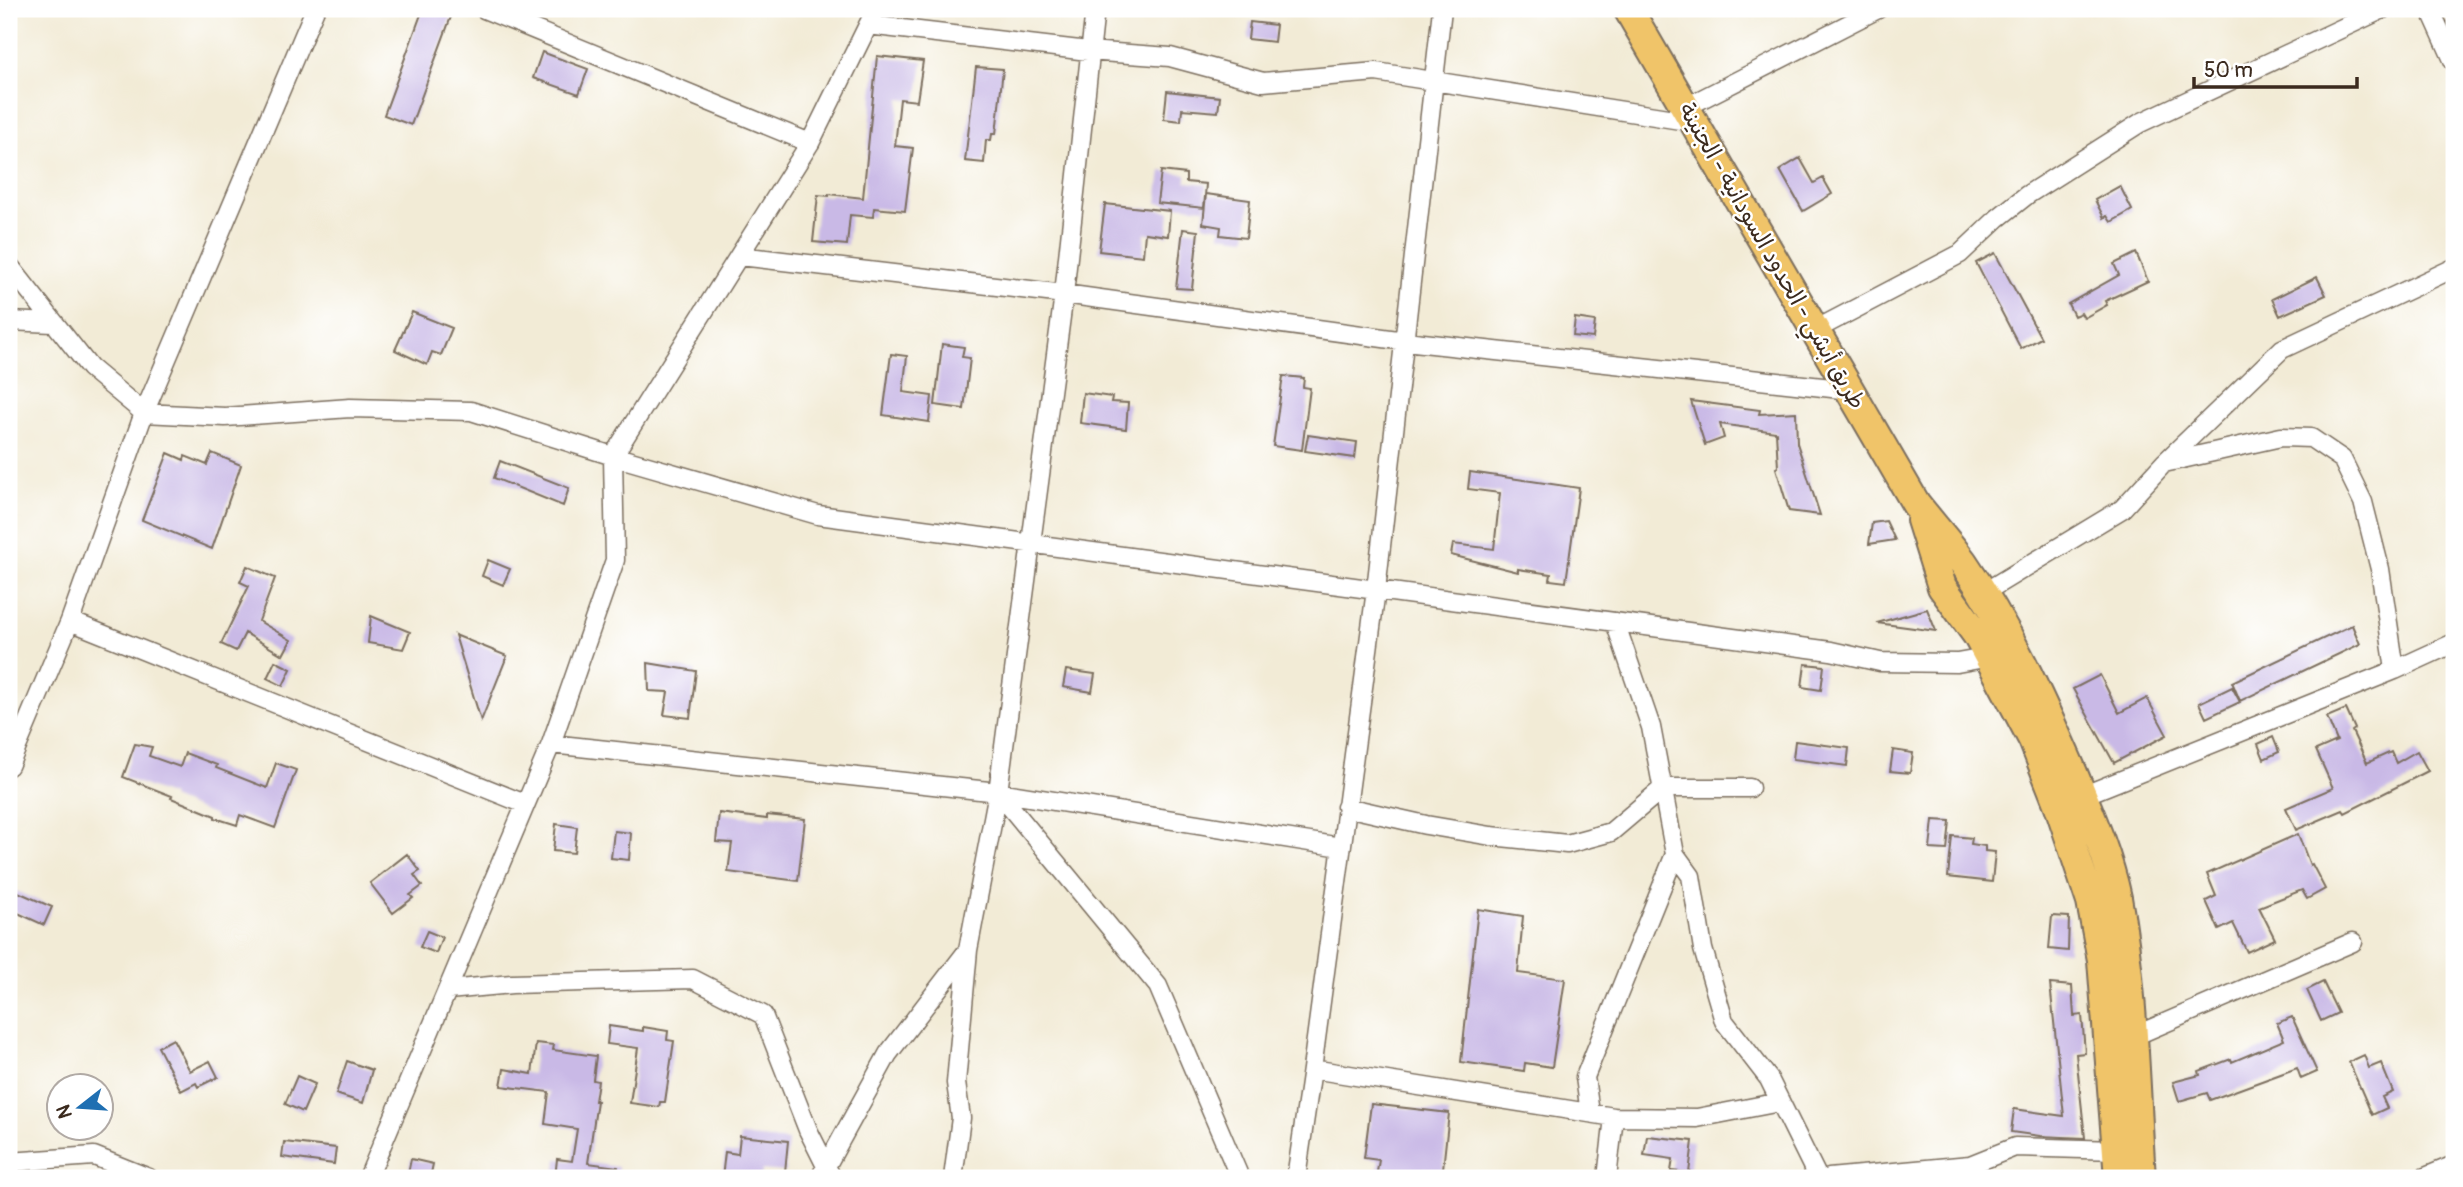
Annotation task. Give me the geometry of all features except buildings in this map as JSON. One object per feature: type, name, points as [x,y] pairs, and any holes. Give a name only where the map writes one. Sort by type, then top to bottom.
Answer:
[{"type":"highway","name":"طريق أبشي - الحدود السودانية - الجنينة","points":[[1628,9],[1916,504]]},
{"type":"highway","points":[[1916,504],[1961,560],[2016,650],[2075,801],[2102,960],[2119,1178]]},
{"type":"highway","points":[[1916,504],[1942,587],[1977,635],[2033,740],[2075,801],[2106,855],[2126,955],[2141,1178]]},
{"type":"street","points":[[9,765],[12,749],[70,621],[144,413],[315,9]]},
{"type":"street","points":[[484,9],[810,143]]},
{"type":"street","points":[[953,1178],[961,1118],[956,1083],[968,950],[998,792],[1029,541],[1064,294],[1088,51],[1095,9]]},
{"type":"street","points":[[1296,1178],[1376,590],[1442,9]]},
{"type":"street","points":[[368,1178],[551,744],[615,559],[613,456],[810,143],[872,17],[1088,51],[1170,57],[1262,82],[1376,72],[1690,115],[1878,9]]},
{"type":"street","points":[[1815,330],[1960,254],[2027,195],[2140,123],[2383,9]]},
{"type":"street","points":[[2430,9],[2454,62]]},
{"type":"street","points":[[740,256],[1064,294],[1405,341],[1850,390]]},
{"type":"street","points":[[9,265],[90,368],[144,413],[225,417],[350,408],[471,411],[613,456],[818,515],[1029,541],[1831,651],[1880,662],[1957,663],[1990,659],[2016,650]]},
{"type":"street","points":[[1983,593],[2122,509],[2164,463],[2282,349],[2454,268]]},
{"type":"street","points":[[9,321],[53,323]]},
{"type":"street","points":[[2164,463],[2281,437],[2311,438],[2342,459],[2363,502],[2380,569],[2395,670]]},
{"type":"street","points":[[70,621],[525,804]]},
{"type":"street","points":[[1615,622],[1651,727],[1675,854],[1690,876],[1703,949],[1724,1021],[1769,1079],[1818,1178]]},
{"type":"street","points":[[2075,801],[2395,670],[2454,643]]},
{"type":"street","points":[[551,744],[998,792],[1341,846]]},
{"type":"street","points":[[1346,807],[1426,825],[1567,844],[1611,832],[1663,789],[1750,788]]},
{"type":"street","points":[[998,792],[1158,986],[1240,1178]]},
{"type":"street","points":[[1590,1113],[1585,1077],[1675,854]]},
{"type":"street","points":[[2132,1037],[2353,942]]},
{"type":"street","points":[[826,1174],[888,1054],[968,950]]},
{"type":"street","points":[[447,990],[512,984],[693,979],[763,1015],[826,1174]]},
{"type":"street","points":[[1312,1069],[1614,1117],[1697,1118],[1780,1102]]},
{"type":"street","points":[[1607,1178],[1614,1117]]},
{"type":"street","points":[[1829,1178],[1970,1165],[2015,1147],[2116,1150]]},
{"type":"street","points":[[9,1162],[94,1156],[149,1178]]},
{"type":"street","points":[[2424,1178],[2454,1165]]}]
